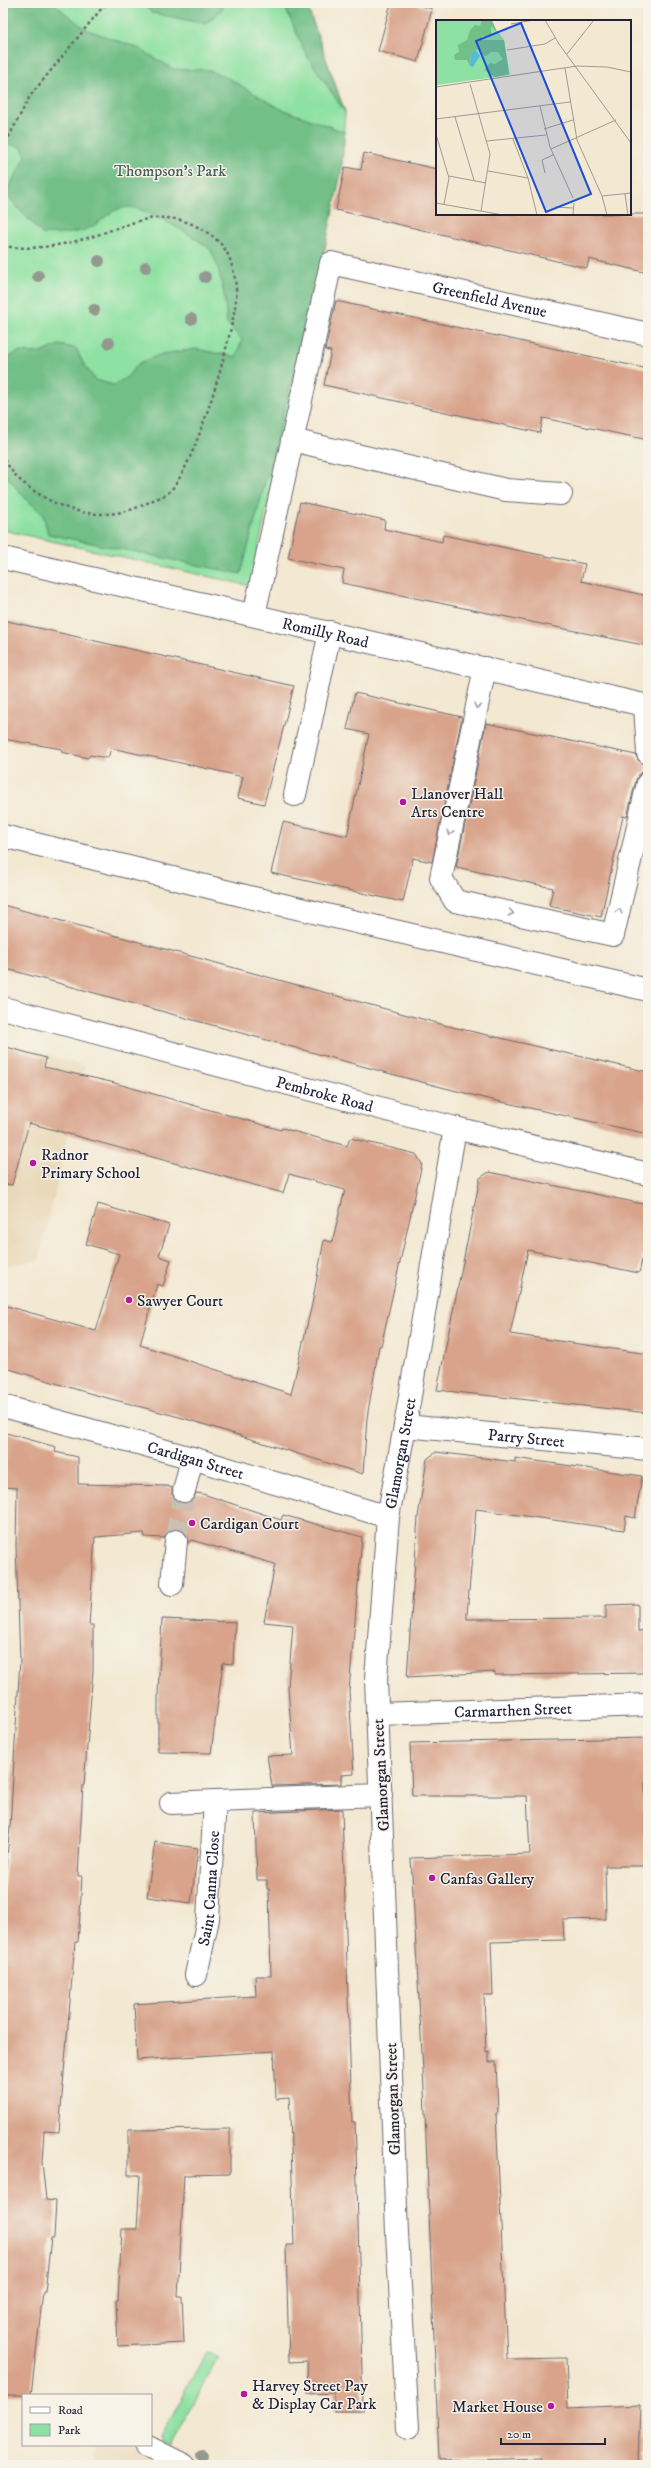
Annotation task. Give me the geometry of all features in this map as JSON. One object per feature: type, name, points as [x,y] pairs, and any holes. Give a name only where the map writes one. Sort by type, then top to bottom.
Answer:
[{"type":"street","name":"Greenfield Avenue","points":[[292,440],[331,263],[648,334]]},
{"type":"street","points":[[254,615],[292,440],[506,490],[561,494]]},
{"type":"street","name":"Romilly Road","points":[[3,558],[647,705]]},
{"type":"street","points":[[296,795],[330,632]]},
{"type":"street","points":[[485,668],[441,878],[455,901],[613,935],[648,783]]},
{"type":"street","points":[[647,705],[648,753]]},
{"type":"street","points":[[3,836],[249,897],[648,990]]},
{"type":"street","name":"Pembroke Road","points":[[3,1008],[455,1128],[648,1174]]},
{"type":"street","name":"Glamorgan Street","points":[[408,2428],[397,2233],[376,1679],[388,1517],[405,1426],[455,1128]]},
{"type":"street","name":"Cardigan Street","points":[[3,1406],[192,1458],[388,1517]]},
{"type":"street","name":"Parry Street","points":[[405,1426],[648,1449]]},
{"type":"street","points":[[184,1491],[192,1458]]},
{"type":"street","points":[[172,1584],[176,1540]]},
{"type":"street","name":"Carmarthen Street","points":[[377,1714],[648,1705]]},
{"type":"street","points":[[171,1803],[381,1795]]},
{"type":"street","name":"Saint Canna Close","points":[[196,1976],[208,1919],[215,1801]]},
{"type":"street","points":[[146,2446],[184,2465]]},
{"type":"path","points":[[3,148],[30,96],[106,3]]},
{"type":"path","points":[[3,246],[20,249],[67,243],[94,236],[136,220],[165,218],[192,224],[218,239],[232,264],[236,299],[226,348],[198,439],[185,469],[168,492],[134,510],[99,516],[57,505],[19,479],[3,458]]},
{"type":"shaded area","name":"Radnor Primary School","points":[[3,1042],[85,1066],[39,1260],[3,1266]]},
{"type":"shaded area","points":[[94,2446],[129,2446],[151,2458],[151,2462],[158,2465],[93,2465]]},
{"type":"green space","name":"Thompson's Park","points":[[3,3],[306,3],[345,112],[341,173],[250,586],[3,530]]},
{"type":"green space","name":"Thompson's Park","points":[[3,3],[53,3],[85,29],[138,48],[173,69],[208,70],[228,78],[281,109],[345,132],[341,173],[318,281],[241,574],[48,534],[43,514],[24,497],[3,472],[3,361],[18,352],[41,353],[59,345],[76,348],[83,363],[95,380],[114,385],[127,377],[139,363],[162,354],[196,349],[236,357],[242,340],[226,322],[222,286],[217,266],[211,251],[186,232],[146,212],[129,207],[112,212],[87,229],[64,234],[42,234],[5,194],[26,157],[22,147],[3,143]]},
{"type":"green space","points":[[142,3],[223,3],[222,9],[206,24],[152,13]]},
{"type":"green space","points":[[283,3],[306,3],[345,112],[307,56]]},
{"type":"green space","points":[[207,2352],[218,2358],[170,2447],[163,2443],[161,2437]]},
{"type":"building","points":[[391,3],[411,3],[432,9],[418,62],[378,51]]},
{"type":"building","points":[[364,153],[436,169],[436,215],[648,214],[648,273],[589,259],[587,268],[336,210],[345,167],[361,170]]},
{"type":"building","points":[[336,301],[648,369],[648,440],[543,418],[540,433],[324,385],[331,351],[325,350]]},
{"type":"building","points":[[300,502],[385,520],[384,529],[442,542],[443,535],[585,564],[581,581],[648,596],[648,646],[342,583],[344,570],[288,558]]},
{"type":"building","points":[[3,620],[294,686],[264,804],[238,798],[243,777],[111,748],[108,758],[90,755],[88,758],[61,752],[62,749],[3,739]]},
{"type":"building","name":"Llanover Hall Arts Centre","points":[[355,693],[462,717],[432,862],[413,858],[403,902],[271,873],[283,822],[347,836],[369,734],[347,729]]},
{"type":"building","points":[[486,723],[636,755],[638,760],[646,765],[645,771],[639,774],[636,780],[627,817],[623,816],[601,917],[549,906],[553,888],[456,867]]},
{"type":"building","points":[[3,905],[448,1026],[648,1072],[648,1134],[484,1098],[406,1078],[3,968]]},
{"type":"building","points":[[3,1046],[46,1058],[44,1067],[111,1082],[281,1130],[282,1128],[347,1146],[350,1138],[416,1154],[422,1164],[381,1346],[379,1346],[367,1418],[363,1474],[183,1418],[85,1392],[3,1367],[3,1305],[96,1331],[119,1254],[86,1244],[98,1204],[169,1225],[159,1256],[171,1260],[163,1286],[157,1284],[140,1345],[291,1394],[312,1304],[324,1240],[332,1242],[345,1190],[289,1174],[283,1193],[29,1123],[12,1185],[3,1184]]},
{"type":"building","points":[[489,1172],[648,1205],[648,1235],[639,1273],[528,1250],[510,1334],[648,1354],[648,1413],[437,1390],[480,1178]]},
{"type":"building","points":[[3,1432],[56,1447],[55,1452],[78,1457],[78,1484],[167,1486],[172,1488],[172,1495],[181,1503],[193,1500],[196,1493],[203,1494],[281,1520],[283,1515],[362,1537],[349,1691],[354,1774],[341,1775],[341,1784],[272,1786],[267,1756],[293,1755],[288,1687],[293,1625],[264,1622],[275,1564],[191,1540],[188,1543],[187,1535],[178,1529],[170,1530],[164,1538],[145,1537],[144,1533],[95,1537],[89,1625],[93,1625],[93,1670],[83,1785],[78,1876],[82,1876],[78,1942],[75,1942],[59,2132],[44,2131],[42,2162],[46,2200],[56,2201],[54,2238],[51,2238],[45,2292],[43,2292],[31,2394],[22,2395],[3,2395],[3,1895],[10,1827],[20,1660],[16,1547],[17,1488],[3,1487]]},
{"type":"building","points":[[436,1452],[515,1462],[515,1458],[642,1476],[635,1518],[626,1516],[624,1530],[476,1509],[467,1619],[606,1618],[606,1605],[638,1604],[638,1631],[648,1630],[648,1673],[495,1675],[495,1672],[407,1677],[418,1517],[427,1459]]},
{"type":"building","points":[[162,1619],[235,1622],[233,1664],[223,1663],[211,1753],[158,1752],[158,1693]]},
{"type":"building","points":[[648,1738],[648,1775],[645,1776],[645,1838],[648,1838],[648,1866],[605,1866],[606,1919],[563,1920],[564,1940],[491,1942],[493,1995],[484,1995],[486,2052],[489,2051],[489,2062],[496,2062],[498,2113],[496,2113],[507,2359],[566,2358],[568,2408],[640,2405],[638,2465],[541,2465],[541,2458],[439,2461],[424,2089],[411,1858],[530,1854],[527,1796],[412,1796],[410,1743]]},
{"type":"building","points":[[342,1809],[352,2122],[355,2122],[356,2148],[363,2411],[334,2411],[334,2393],[308,2394],[307,2361],[289,2362],[286,2245],[294,2245],[290,2113],[289,2098],[276,2099],[274,2051],[137,2060],[134,2004],[256,1996],[255,1976],[271,1976],[269,1889],[267,1889],[267,1880],[257,1880],[255,1813]]},
{"type":"building","points":[[155,1842],[198,1848],[191,1903],[147,1897]]},
{"type":"building","points":[[230,2129],[230,2174],[184,2175],[178,2297],[182,2297],[184,2343],[118,2346],[116,2300],[118,2300],[122,2229],[137,2229],[140,2175],[128,2175],[128,2130]]},
{"type":"tunnel","points":[[176,1541],[184,1491]]},
{"type":"place","name":"Llanover Hall Arts Centre","points":[[403,802]]},
{"type":"place","name":"Radnor Primary School","points":[[33,1163]]},
{"type":"place","name":"Sawyer Court","points":[[129,1300]]},
{"type":"place","name":"Cardigan Court","points":[[192,1523]]},
{"type":"place","name":"Canfas Gallery","points":[[432,1878]]},
{"type":"place","name":"Harvey Street Pay & Display Car Park","points":[[244,2394]]},
{"type":"place","name":"Market House","points":[[551,2406]]}]
